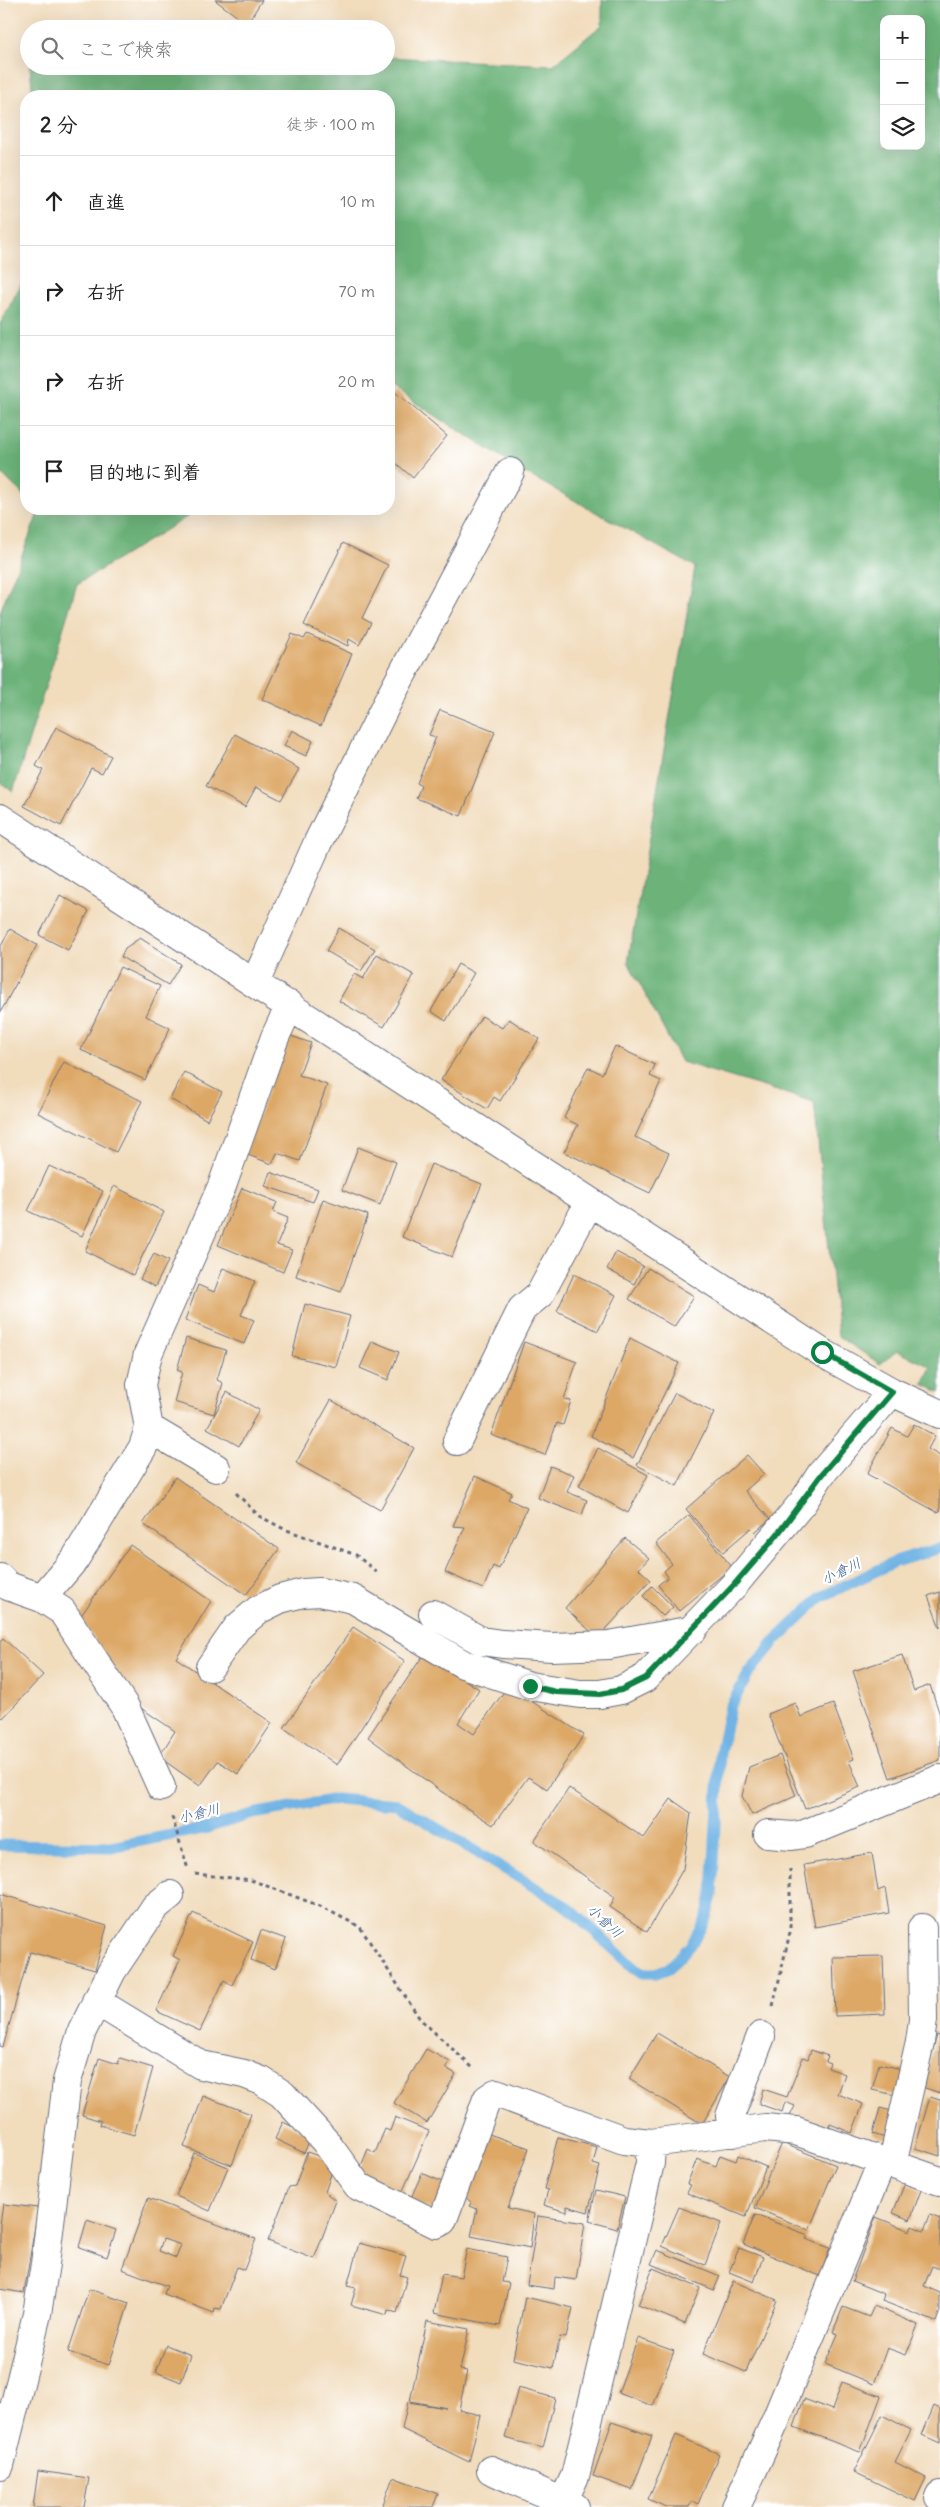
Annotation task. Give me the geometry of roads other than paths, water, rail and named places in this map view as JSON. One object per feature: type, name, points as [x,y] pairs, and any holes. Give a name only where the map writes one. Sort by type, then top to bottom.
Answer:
[{"type":"street","points":[[255,983],[318,842],[384,710],[510,472]]},
{"type":"street","points":[[0,818],[290,1005],[589,1203],[822,1352],[892,1392],[940,1414]]},
{"type":"street","points":[[42,1598],[75,1559],[143,1448],[149,1428],[141,1385],[148,1354],[222,1186],[275,1037],[290,1005]]},
{"type":"street","points":[[457,1441],[522,1309],[540,1294],[589,1203]]},
{"type":"street","points":[[210,1667],[237,1628],[258,1610],[280,1599],[303,1593],[320,1592],[353,1599],[463,1664],[482,1672],[539,1688],[580,1694],[600,1694],[621,1690],[646,1678],[693,1630],[777,1535],[822,1474],[892,1392]]},
{"type":"street","points":[[149,1428],[216,1468]]},
{"type":"street","points":[[0,1578],[8,1586],[42,1598],[62,1611],[125,1707],[161,1787]]},
{"type":"street","points":[[433,1614],[481,1641],[543,1646],[609,1645],[693,1630]]},
{"type":"street","points":[[780,1835],[805,1834],[940,1779]]},
{"type":"street","points":[[0,2465],[26,2352],[37,2314],[45,2264],[67,2080],[82,2031],[112,1971],[155,1907],[170,1895]]},
{"type":"street","points":[[736,2507],[775,2422],[887,2163],[921,2035],[922,1928]]},
{"type":"street","points":[[96,2001],[201,2065],[244,2074],[275,2090],[325,2141],[358,2186],[436,2224],[442,2221],[445,2214],[487,2099],[496,2093],[624,2140],[651,2143],[765,2128],[796,2131],[940,2181]]},
{"type":"street","points":[[732,2133],[730,2116],[761,2036]]},
{"type":"street","points":[[491,2470],[569,2504],[650,2163],[651,2143]]},
{"type":"waterway","name":"小倉川","points":[[0,1845],[111,1847],[207,1828],[252,1814],[337,1799],[397,1804],[569,1908],[633,1967],[643,1973],[656,1973],[669,1968],[691,1945],[705,1921],[712,1896],[720,1753],[730,1707],[749,1673],[775,1641],[821,1597],[895,1562],[940,1548]]}]
